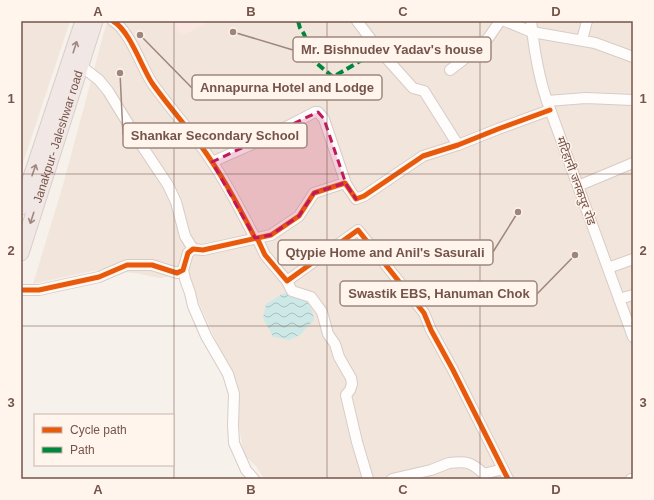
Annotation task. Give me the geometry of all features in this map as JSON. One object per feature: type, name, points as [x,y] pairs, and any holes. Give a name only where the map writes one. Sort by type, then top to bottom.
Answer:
[{"type":"highway","name":"Janakpur- Jaleshwar road","points":[[21,207],[83,21]]},
{"type":"highway","name":"Janakpur- Jaleshwar road","points":[[21,253],[95,21]]},
{"type":"street","points":[[113,21],[117,23],[124,32],[151,81],[212,162],[266,255],[292,291],[311,297],[322,312],[328,334],[335,344],[339,356],[351,378],[352,384],[346,395],[357,442],[368,479]]},
{"type":"street","points":[[357,21],[379,50],[413,88],[424,92],[458,145]]},
{"type":"street","points":[[450,70],[481,46],[500,21]]},
{"type":"street","points":[[505,21],[532,32],[595,43],[633,57]]},
{"type":"street","name":"मटिहानी जनकपुर रोड","points":[[531,21],[539,78],[633,337]]},
{"type":"street","points":[[582,40],[587,21]]},
{"type":"street","points":[[81,66],[99,80],[108,91],[156,169],[168,185],[176,202],[185,236],[193,249]]},
{"type":"street","points":[[356,199],[364,196],[423,156],[458,145],[549,105],[586,98],[633,100]]},
{"type":"street","points":[[212,162],[255,143],[315,112],[318,112],[324,119],[346,184],[356,199]]},
{"type":"street","points":[[578,186],[633,164]]},
{"type":"street","points":[[252,478],[246,470],[234,443],[234,394],[228,374],[206,336],[201,321],[193,306],[185,279],[183,270],[188,253],[193,249],[203,250],[271,235],[299,216],[314,193],[345,183],[356,199]]},
{"type":"street","points":[[286,281],[358,230],[424,313],[431,330],[508,479]]},
{"type":"street","points":[[608,268],[633,259]]},
{"type":"street","points":[[21,290],[39,290],[99,277],[128,265],[152,265],[177,273],[183,270]]},
{"type":"street","points":[[619,299],[633,295]]},
{"type":"street","points":[[392,479],[412,475],[449,463],[471,463],[484,474],[503,469]]},
{"type":"highlighted area","points":[[318,112],[324,119],[346,184],[356,199],[345,183],[314,193],[299,216],[271,235],[255,238],[212,162]]},
{"type":"shaded area","points":[[21,21],[70,21],[21,169]]},
{"type":"shaded area","points":[[107,21],[633,21],[633,479],[264,479],[256,466],[244,455],[228,366],[186,274],[159,278],[135,273],[97,270],[33,284],[63,185]]},
{"type":"shaded area","points":[[173,21],[210,21],[182,36]]},
{"type":"water","points":[[293,292],[308,303],[312,310],[314,320],[300,335],[289,340],[273,337],[263,318],[266,304],[284,293]]},
{"type":"marked path","points":[[298,21],[314,61],[333,77],[379,50]]},
{"type":"cycle path","points":[[113,21],[125,33],[152,83],[213,163],[255,238],[258,240],[265,255],[287,281],[358,230],[424,313],[431,330],[508,479]]},
{"type":"cycle path","points":[[21,290],[39,290],[99,277],[127,265],[152,265],[177,273],[183,270],[188,253],[193,249],[203,250],[271,235],[299,216],[314,193],[345,183],[356,199],[364,196],[423,156],[458,145],[550,110]]},
{"type":"place","name":"Mr. Bishnudev Yadav's house","points":[[233,32]]},
{"type":"place","name":"Annapurna Hotel and Lodge","points":[[140,35]]},
{"type":"place","name":"Shankar Secondary School","points":[[120,73]]},
{"type":"place","name":"Qtypie Home and Anil's Sasurali","points":[[518,212]]},
{"type":"place","name":"Swastik EBS, Hanuman Chok","points":[[575,255]]}]
